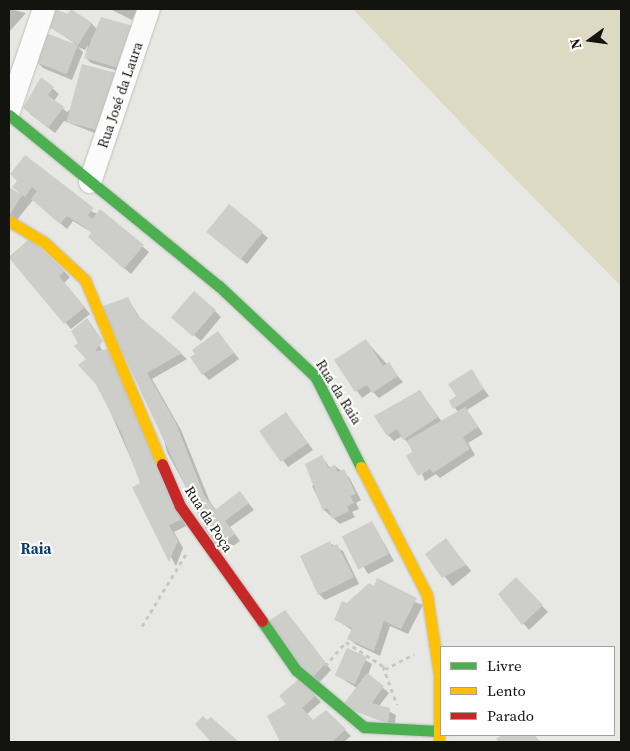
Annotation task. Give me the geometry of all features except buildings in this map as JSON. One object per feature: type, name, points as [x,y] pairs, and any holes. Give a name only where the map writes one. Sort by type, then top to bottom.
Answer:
[{"type":"main road","name":"Rua da Raia","points":[[9,115],[219,286],[315,376],[427,595],[439,674],[439,737]]},
{"type":"main road","name":"Rua da Poça","points":[[9,221],[44,242],[88,285],[173,493],[198,534],[285,656],[310,683],[364,727],[439,737]]},
{"type":"street","points":[[9,111],[44,9]]},
{"type":"street","name":"Rua José da Laura","points":[[90,182],[149,9]]},
{"type":"path","points":[[142,626],[198,534]]},
{"type":"path","points":[[310,683],[346,642],[383,666],[397,705]]},
{"type":"shaded area","points":[[353,9],[621,9],[621,286],[480,143]]},
{"type":"traffic: fast","points":[[9,115],[219,286],[315,376],[361,467]]},
{"type":"traffic: fast","points":[[262,621],[296,670],[364,727],[439,731]]},
{"type":"traffic: slow","points":[[9,221],[44,242],[85,280],[162,464]]},
{"type":"traffic: slow","points":[[361,467],[427,595],[439,674],[439,742]]},
{"type":"traffic: jam","points":[[162,464],[180,506],[262,621]]},
{"type":"district","name":"Raia","points":[[36,549]]}]
